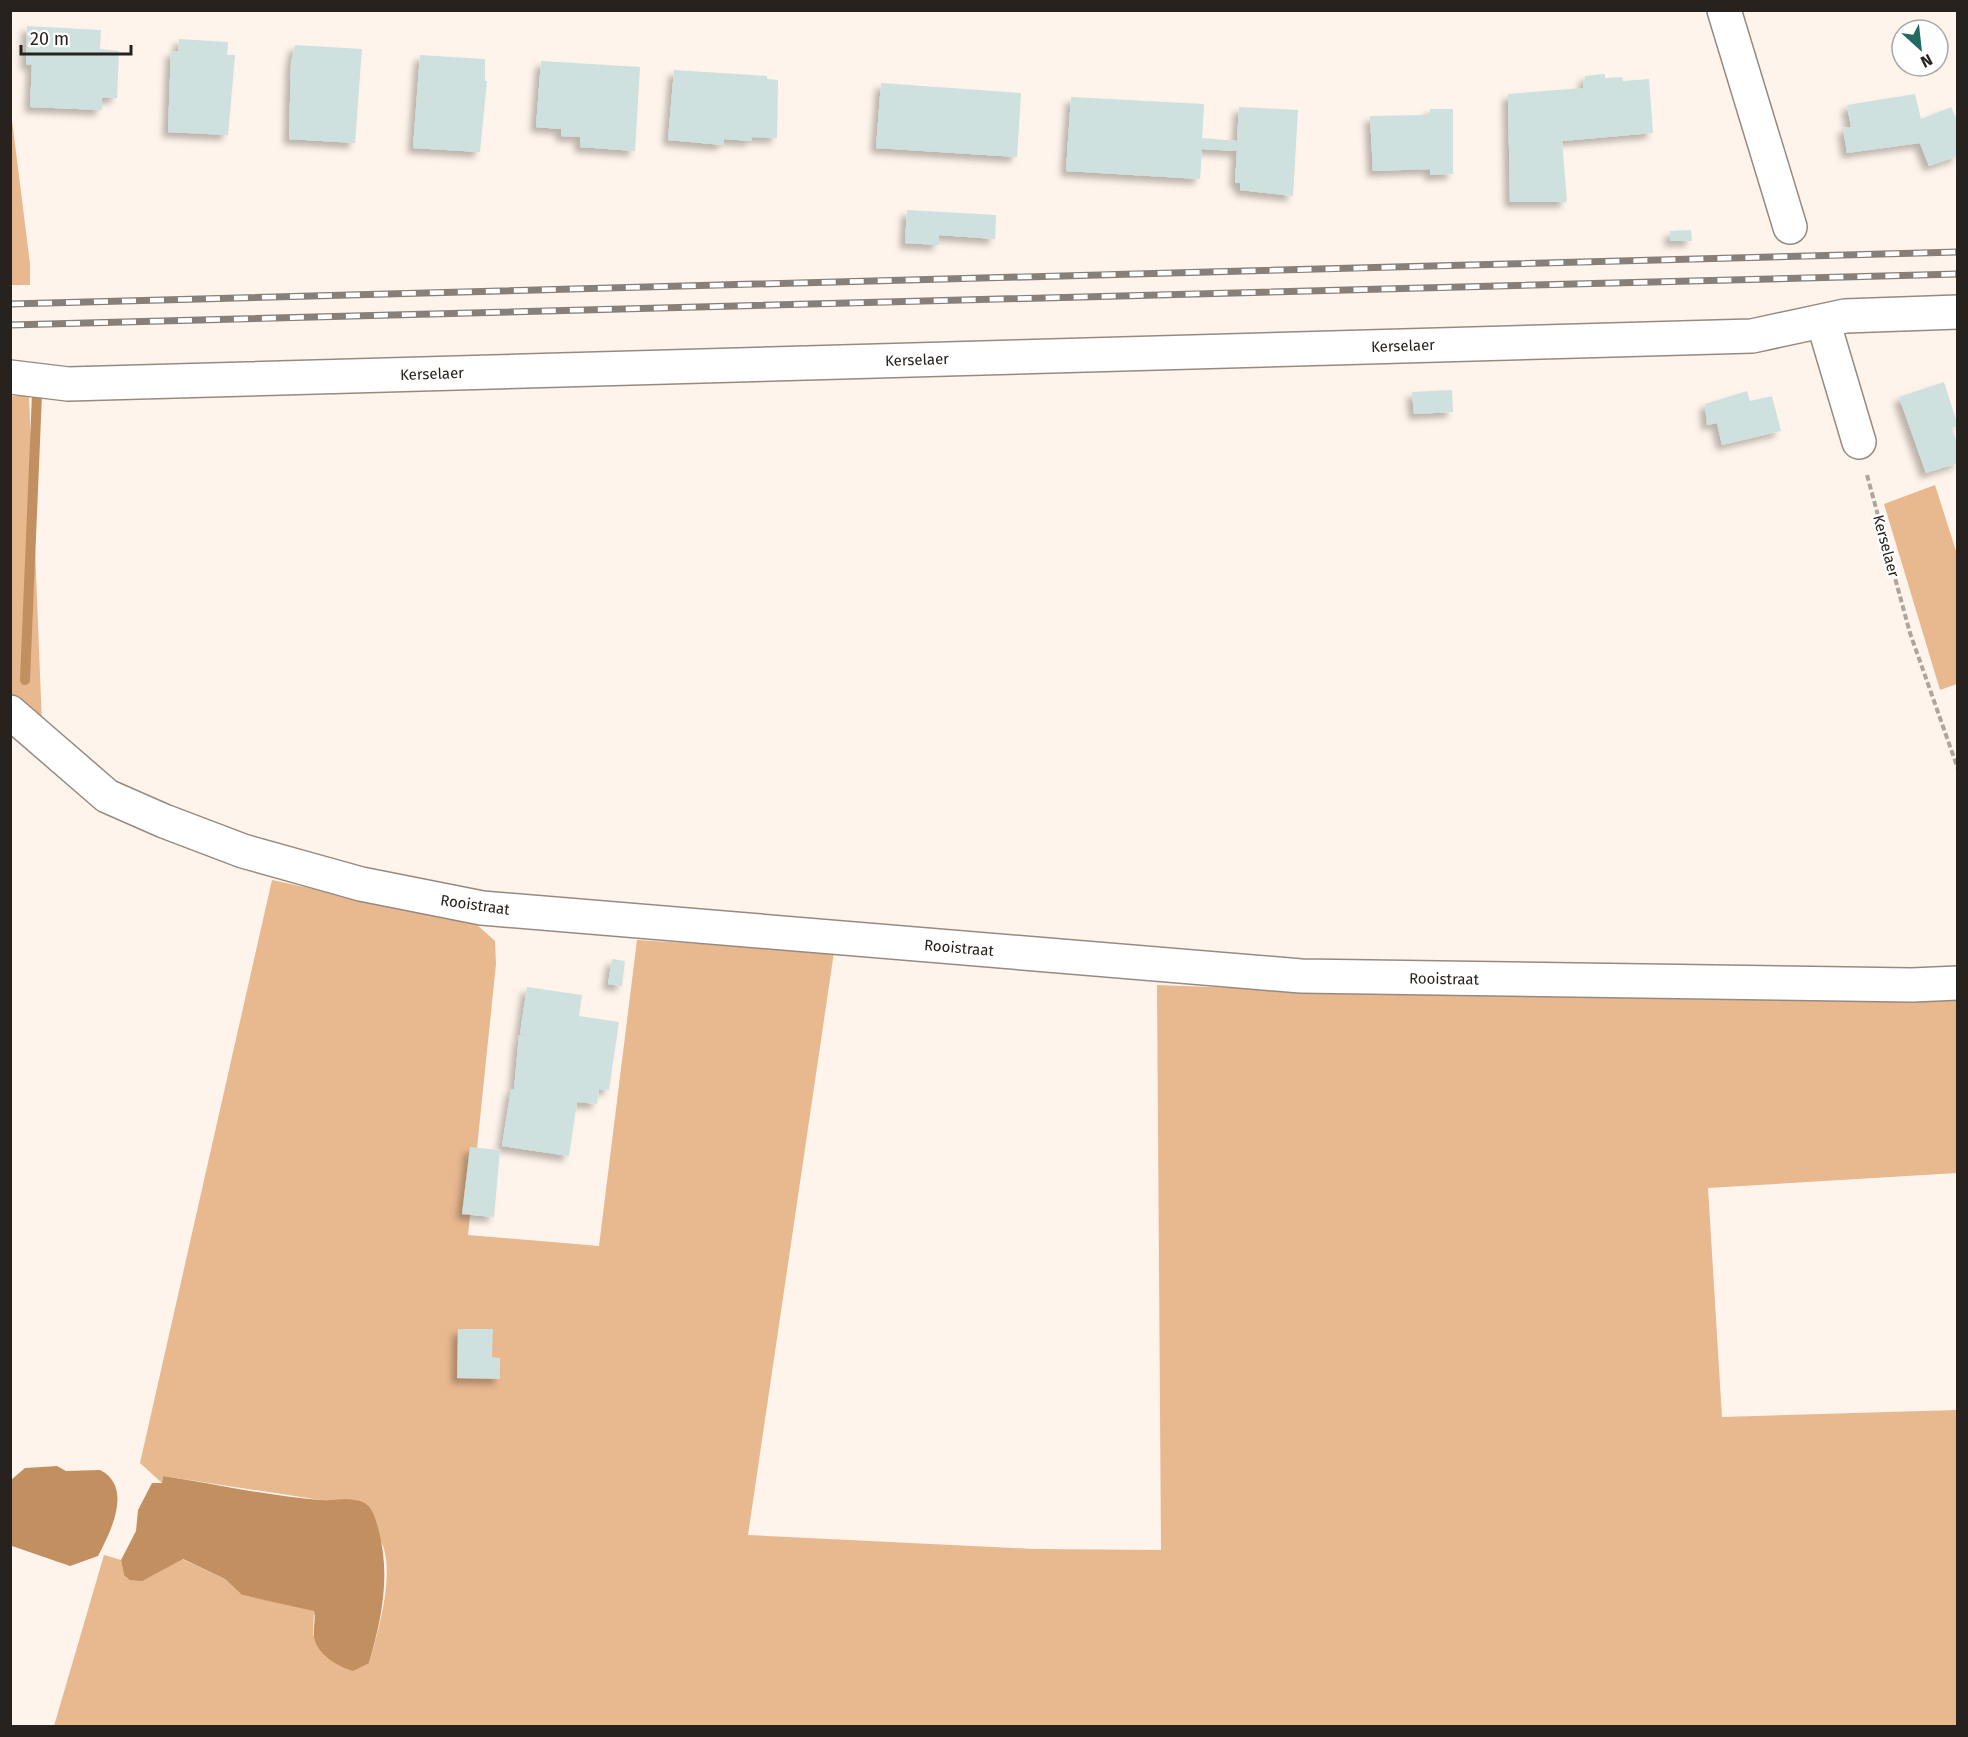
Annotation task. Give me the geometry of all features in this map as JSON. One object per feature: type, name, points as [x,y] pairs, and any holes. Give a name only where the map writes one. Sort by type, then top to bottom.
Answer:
[{"type":"street","points":[[1724,10],[1790,227]]},
{"type":"street","name":"Kerselaer","points":[[10,377],[68,384],[1728,337],[1752,336],[1845,316],[1958,312]]},
{"type":"street","points":[[1823,321],[1859,442]]},
{"type":"street","name":"Rooistraat","points":[[10,712],[107,795],[164,821],[243,851],[361,884],[482,908],[1301,976],[1912,985],[1958,983]]},
{"type":"path","name":"Kerselaer","points":[[1859,442],[1910,633],[1958,769]]},
{"type":"shaded area","points":[[11,112],[30,264],[30,285],[11,285]]},
{"type":"shaded area","points":[[11,396],[29,396],[42,725],[11,698]]},
{"type":"shaded area","points":[[1935,485],[1957,554],[1957,684],[1940,690],[1884,504]]},
{"type":"shaded area","points":[[272,880],[476,924],[495,941],[496,964],[468,1235],[599,1246],[637,940],[834,952],[748,1535],[1034,1549],[1161,1550],[1157,985],[1406,994],[1699,993],[1957,978],[1957,1173],[1708,1188],[1722,1417],[1957,1410],[1957,1726],[54,1726],[104,1555],[121,1560],[124,1575],[182,1559],[225,1579],[242,1595],[307,1608],[314,1611],[313,1635],[369,1663],[376,1637],[386,1591],[386,1562],[382,1543],[357,1500],[321,1500],[163,1476],[162,1483],[140,1463]]},
{"type":"shaded area","points":[[57,1466],[66,1471],[100,1470],[116,1487],[116,1511],[113,1523],[98,1556],[70,1566],[12,1546],[11,1543],[11,1480],[25,1468]]},
{"type":"shaded area","points":[[163,1476],[281,1496],[321,1500],[356,1500],[366,1504],[375,1518],[384,1562],[381,1613],[369,1663],[353,1671],[340,1666],[323,1654],[314,1636],[314,1611],[242,1595],[225,1579],[183,1559],[142,1581],[130,1580],[124,1575],[121,1560],[136,1531],[138,1510],[152,1483],[162,1483]]},
{"type":"building","points":[[27,26],[101,30],[100,49],[119,51],[117,98],[102,98],[102,110],[30,107],[32,65],[26,64]]},
{"type":"building","points":[[179,39],[228,42],[227,55],[235,55],[228,135],[168,132],[171,51],[178,51]]},
{"type":"building","points":[[295,45],[362,49],[355,143],[289,139],[291,63]]},
{"type":"building","points":[[420,55],[485,59],[485,81],[487,81],[480,152],[413,148]]},
{"type":"building","points":[[541,61],[640,67],[635,151],[580,147],[580,137],[561,136],[561,129],[536,127]]},
{"type":"building","points":[[674,70],[767,76],[767,79],[778,80],[777,138],[752,137],[751,141],[724,139],[723,145],[668,140]]},
{"type":"building","points":[[1605,74],[1605,78],[1622,77],[1623,81],[1649,79],[1653,133],[1562,141],[1567,202],[1510,202],[1508,94],[1583,88],[1585,76]]},
{"type":"building","points":[[881,83],[1021,93],[1017,157],[876,148]]},
{"type":"building","points":[[1915,94],[1921,119],[1951,107],[1958,122],[1958,156],[1929,166],[1920,143],[1847,153],[1843,128],[1851,127],[1847,105]]},
{"type":"building","points":[[1071,97],[1204,104],[1202,138],[1237,141],[1239,107],[1298,110],[1293,196],[1240,190],[1240,183],[1235,183],[1237,151],[1202,149],[1200,179],[1066,171]]},
{"type":"building","points":[[1430,109],[1453,109],[1453,174],[1430,175],[1430,169],[1373,171],[1370,116],[1430,115]]},
{"type":"building","points":[[907,210],[996,215],[995,239],[939,235],[939,245],[905,243]]},
{"type":"building","points":[[1691,230],[1692,241],[1670,241],[1670,231]]},
{"type":"building","points":[[1944,382],[1958,426],[1952,428],[1958,446],[1958,463],[1926,473],[1899,397]]},
{"type":"building","points":[[1452,390],[1453,412],[1414,414],[1412,392]]},
{"type":"building","points":[[1747,391],[1750,401],[1772,396],[1781,431],[1722,445],[1717,423],[1707,425],[1705,404]]},
{"type":"building","points":[[612,959],[625,961],[622,986],[608,984]]},
{"type":"building","points":[[527,987],[582,995],[579,1016],[619,1022],[609,1090],[599,1089],[597,1104],[577,1102],[569,1156],[502,1146],[511,1089],[514,1090],[519,1035],[536,1036],[520,1034]]},
{"type":"building","points":[[470,1147],[500,1150],[494,1217],[462,1214]]},
{"type":"building","points":[[458,1329],[493,1329],[492,1357],[500,1358],[500,1379],[457,1378]]},
{"type":"waterway","points":[[25,680],[37,394]]},
{"type":"railway","points":[[10,304],[1958,252]]},
{"type":"railway","points":[[10,325],[1958,274]]}]
